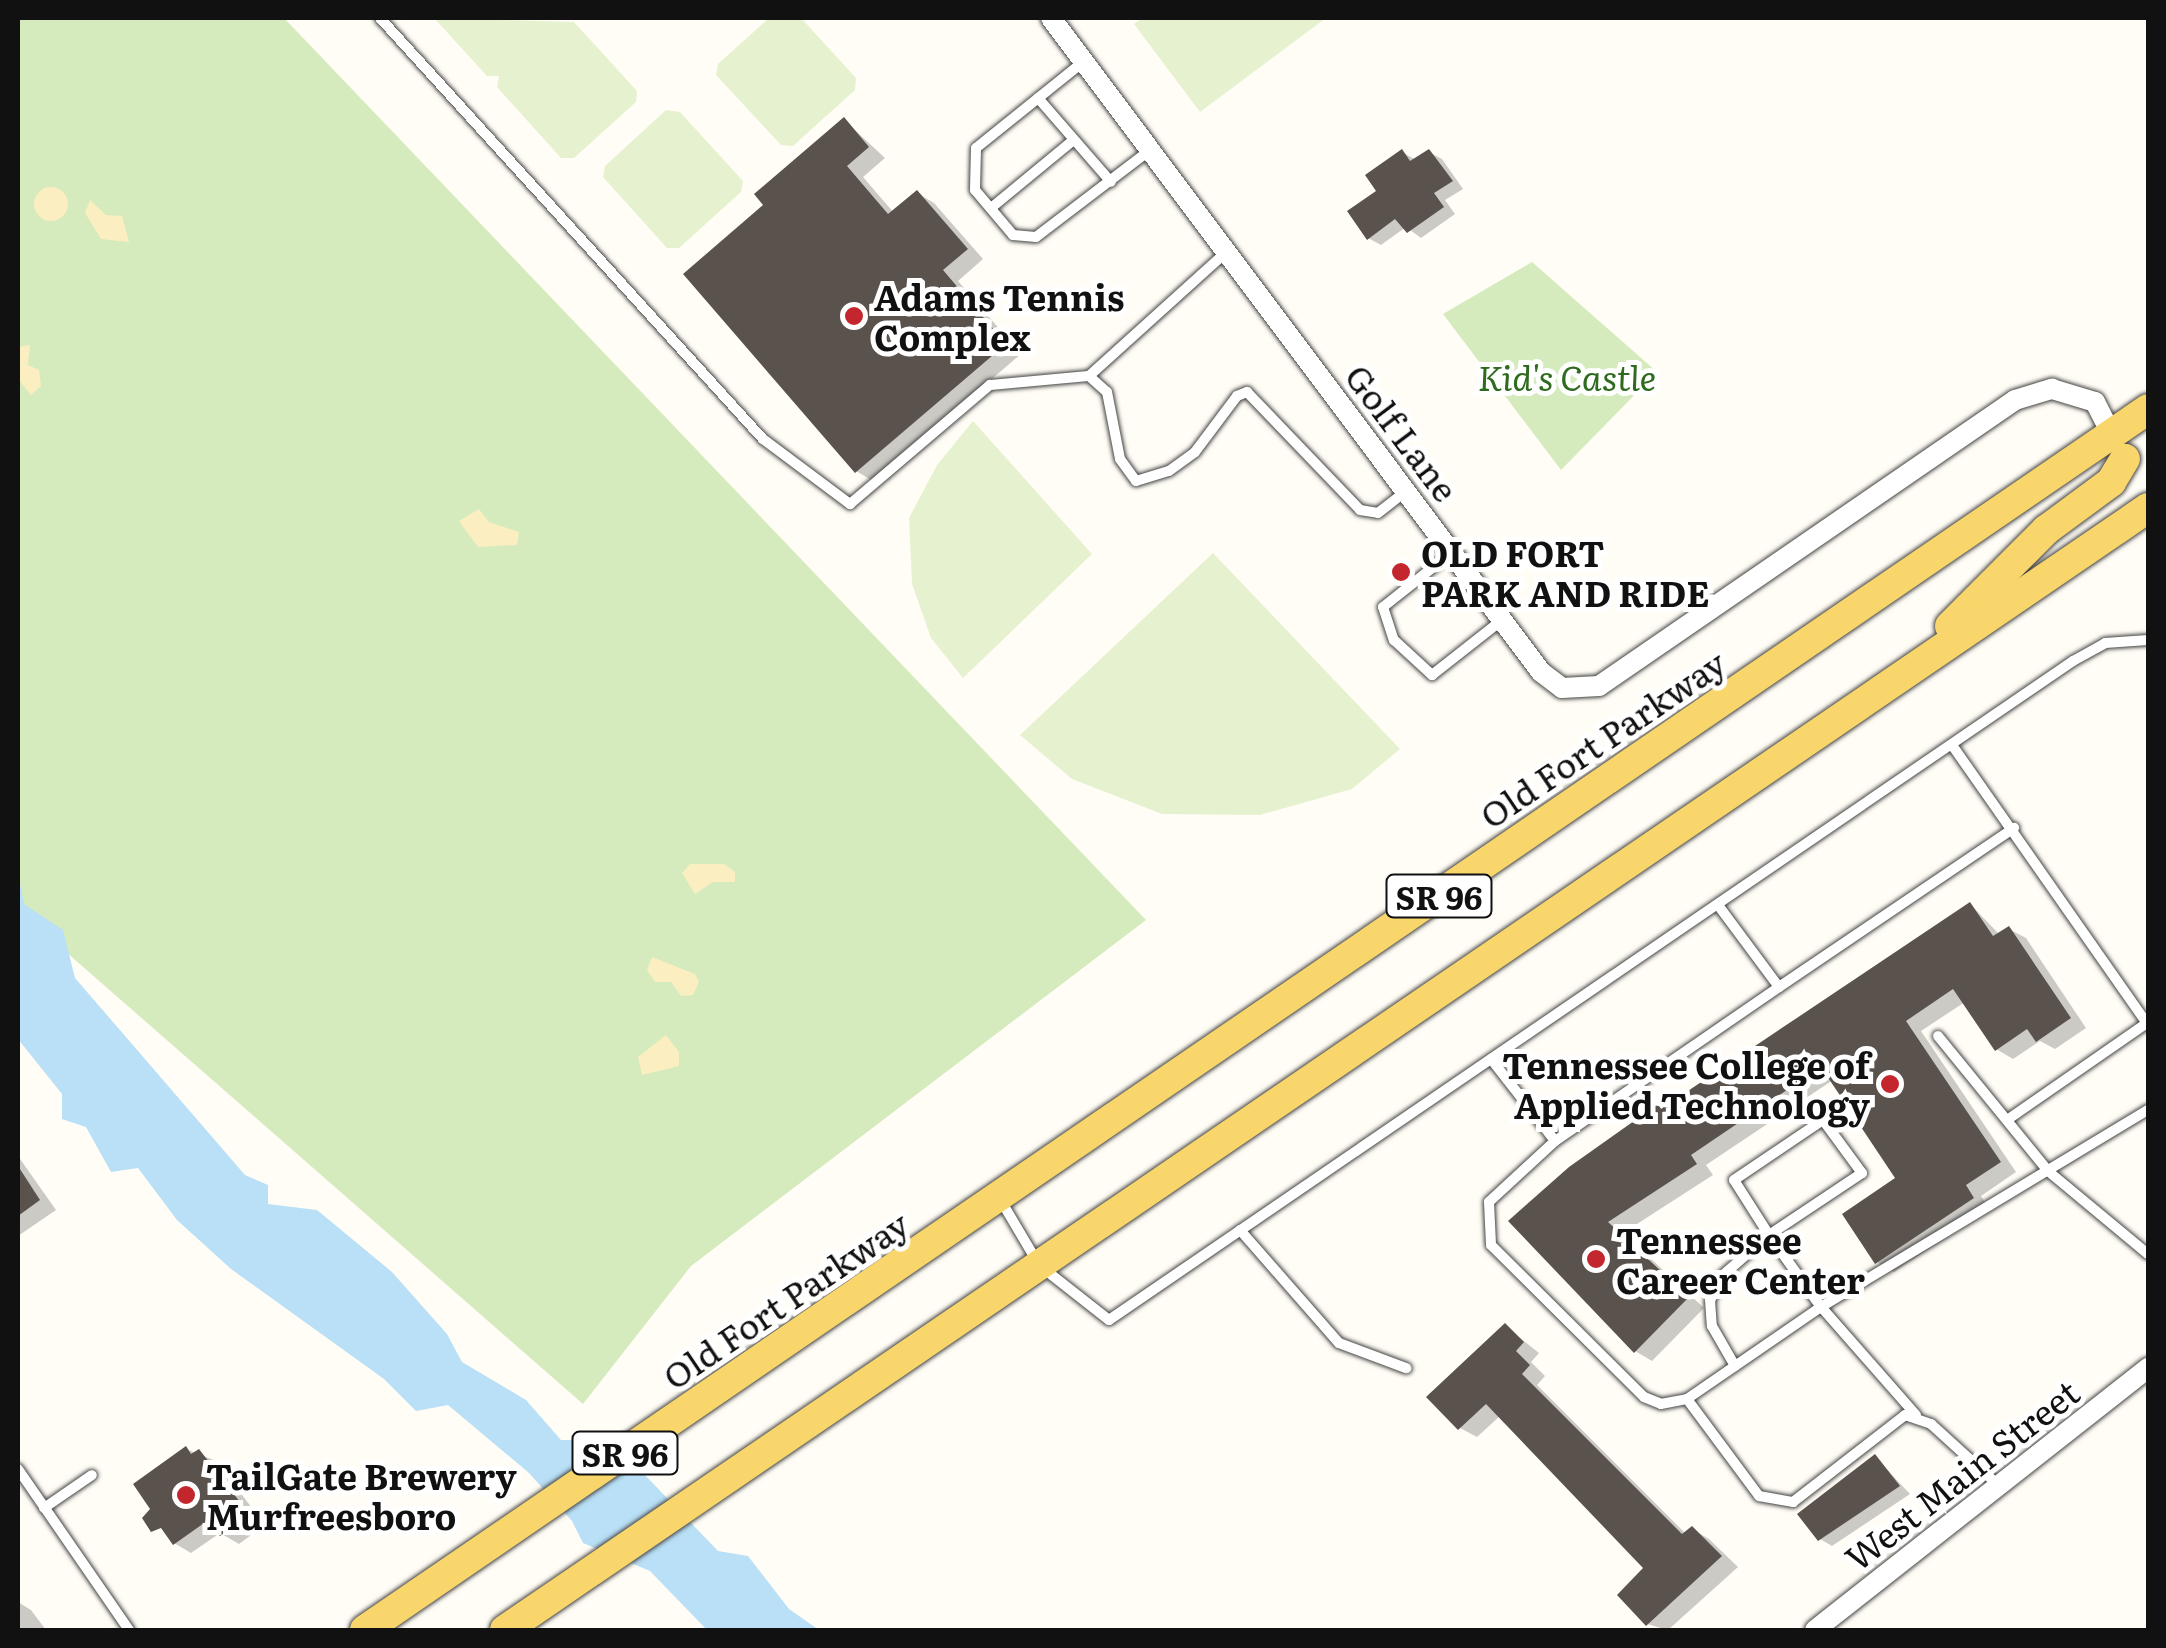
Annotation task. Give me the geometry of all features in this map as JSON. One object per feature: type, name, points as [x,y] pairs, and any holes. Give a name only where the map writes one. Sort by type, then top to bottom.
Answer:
[{"type":"main road","name":"Old Fort Parkway","points":[[365,1630],[999,1197],[2118,447],[2148,409]]},
{"type":"main road","points":[[2118,447],[2148,505]]},
{"type":"main road","points":[[1898,678],[2034,541],[2110,482],[2118,447]]},
{"type":"main road","name":"SR 96","points":[[505,1630],[2148,505]]},
{"type":"street","name":"Golf Lane","points":[[1051,18],[1502,620],[1562,688],[1599,686],[2015,400],[2052,389],[2095,402],[2118,447]]},
{"type":"street","name":"West Main Street","points":[[1814,1630],[2148,1368]]},
{"type":"lane","points":[[380,18],[763,439],[850,504],[990,385],[1090,376],[1226,252]]},
{"type":"lane","points":[[1084,61],[976,148],[975,190],[1013,235],[1036,237],[1150,150]]},
{"type":"lane","points":[[1038,98],[1072,142],[1111,182]]},
{"type":"lane","points":[[990,208],[1072,142]]},
{"type":"lane","points":[[1090,376],[1107,392],[1120,460],[1136,481],[1168,471],[1195,452],[1236,396],[1247,392],[1360,510],[1378,513],[1406,491]]},
{"type":"lane","points":[[1452,552],[1383,607],[1394,640],[1432,676],[1502,620]]},
{"type":"lane","points":[[999,1197],[1040,1265],[1108,1320],[2089,652],[2105,644],[2148,640]]},
{"type":"lane","points":[[1952,745],[2014,828],[2148,1024],[2007,1120]]},
{"type":"lane","points":[[2014,828],[1554,1141],[1489,1202],[1491,1244],[1644,1397],[1661,1404],[1687,1399],[1820,1307],[2148,1110]]},
{"type":"lane","points":[[1718,905],[1780,987]]},
{"type":"lane","points":[[1938,1036],[2048,1171],[2148,1254]]},
{"type":"lane","points":[[1491,1060],[1554,1141]]},
{"type":"lane","points":[[1735,1366],[1712,1326],[1710,1300],[1723,1275],[1769,1235],[1862,1173],[1823,1120],[1734,1180],[1769,1235],[1820,1307],[1916,1415],[1998,1486]]},
{"type":"lane","points":[[1240,1230],[1340,1343],[1406,1368]]},
{"type":"lane","points":[[1687,1399],[1760,1496],[1775,1503],[1793,1502],[1905,1415],[1916,1415]]},
{"type":"lane","points":[[18,1468],[129,1630]]},
{"type":"lane","points":[[44,1508],[92,1475]]},
{"type":"green space","points":[[18,18],[284,18],[1146,920],[691,1266],[583,1404],[18,910]]},
{"type":"green space","points":[[434,18],[574,22],[637,91],[636,102],[574,158],[561,158],[497,87],[499,76],[487,76]]},
{"type":"green space","points":[[769,18],[801,18],[856,78],[855,90],[793,146],[781,145],[716,75],[718,64]]},
{"type":"green space","points":[[1143,18],[1326,18],[1200,112],[1134,24]]},
{"type":"green space","points":[[666,110],[680,112],[743,181],[741,192],[679,248],[667,248],[603,177],[605,166]]},
{"type":"green space","name":"Kid's Castle","points":[[1532,262],[1657,372],[1561,470],[1443,314]]},
{"type":"green space","points":[[973,421],[1092,554],[963,678],[931,638],[912,584],[909,518],[937,465]]},
{"type":"green space","points":[[1213,553],[1400,749],[1352,789],[1260,815],[1162,814],[1072,779],[1020,735]]},
{"type":"sand","points":[[51,187],[63,192],[68,204],[63,216],[51,221],[39,216],[34,204],[39,192]]},
{"type":"sand","points":[[90,200],[106,215],[122,216],[129,242],[101,239],[85,213]]},
{"type":"sand","points":[[30,345],[28,365],[39,370],[41,386],[31,395],[18,379],[18,347]]},
{"type":"sand","points":[[479,509],[489,522],[519,532],[517,545],[478,547],[459,521]]},
{"type":"sand","points":[[690,864],[724,864],[735,872],[735,882],[713,882],[695,894],[682,873]]},
{"type":"sand","points":[[652,957],[695,974],[699,982],[693,995],[681,996],[671,982],[655,982],[647,970]]},
{"type":"sand","points":[[666,1035],[679,1052],[679,1066],[642,1075],[638,1057]]},
{"type":"water","points":[[18,873],[24,904],[63,930],[75,978],[245,1175],[268,1185],[268,1204],[317,1210],[392,1272],[447,1334],[462,1362],[526,1400],[561,1440],[592,1440],[642,1472],[718,1551],[748,1556],[789,1609],[819,1630],[707,1630],[650,1571],[583,1543],[572,1521],[529,1473],[448,1405],[416,1411],[384,1379],[231,1269],[177,1220],[138,1168],[111,1172],[86,1127],[62,1119],[62,1094],[18,1039]]},
{"type":"building","points":[[844,117],[869,147],[847,166],[888,214],[917,190],[968,249],[943,270],[1006,344],[855,473],[683,274],[763,205],[754,194]]},
{"type":"building","points":[[1402,149],[1410,161],[1429,149],[1453,181],[1434,193],[1444,207],[1407,233],[1395,219],[1367,240],[1347,211],[1376,191],[1365,175]]},
{"type":"building","name":"Tennessee College of Applied Technology","points":[[1970,902],[1993,936],[2009,926],[2071,1018],[2036,1042],[2027,1029],[1995,1051],[1953,989],[1906,1021],[2001,1162],[1966,1185],[1974,1198],[1875,1264],[1842,1214],[1895,1178],[1821,1067],[1691,1155],[1697,1164],[1608,1222],[1689,1297],[1634,1353],[1508,1221],[1569,1167],[1658,1104],[1661,1109]]},
{"type":"building","points":[[18,1166],[40,1200],[18,1216]]},
{"type":"building","points":[[1505,1323],[1524,1342],[1516,1351],[1530,1365],[1522,1374],[1682,1534],[1692,1526],[1722,1556],[1646,1626],[1617,1595],[1643,1568],[1486,1404],[1458,1430],[1426,1397]]},
{"type":"building","name":"TailGate Brewery Murfreesboro","points":[[186,1446],[191,1454],[199,1449],[250,1515],[220,1536],[207,1521],[173,1545],[161,1528],[151,1532],[142,1518],[150,1509],[133,1484]]},
{"type":"building","points":[[1875,1454],[1900,1486],[1818,1541],[1797,1514]]},
{"type":"place","name":"Adams Tennis Complex","points":[[854,316]]},
{"type":"place","name":"OLD FORT PARK AND RIDE","points":[[1401,572]]},
{"type":"place","name":"Tennessee College of Applied Technology","points":[[1890,1084]]},
{"type":"place","name":"Tennessee Career Center","points":[[1596,1259]]},
{"type":"place","name":"TailGate Brewery Murfreesboro","points":[[186,1495]]}]
